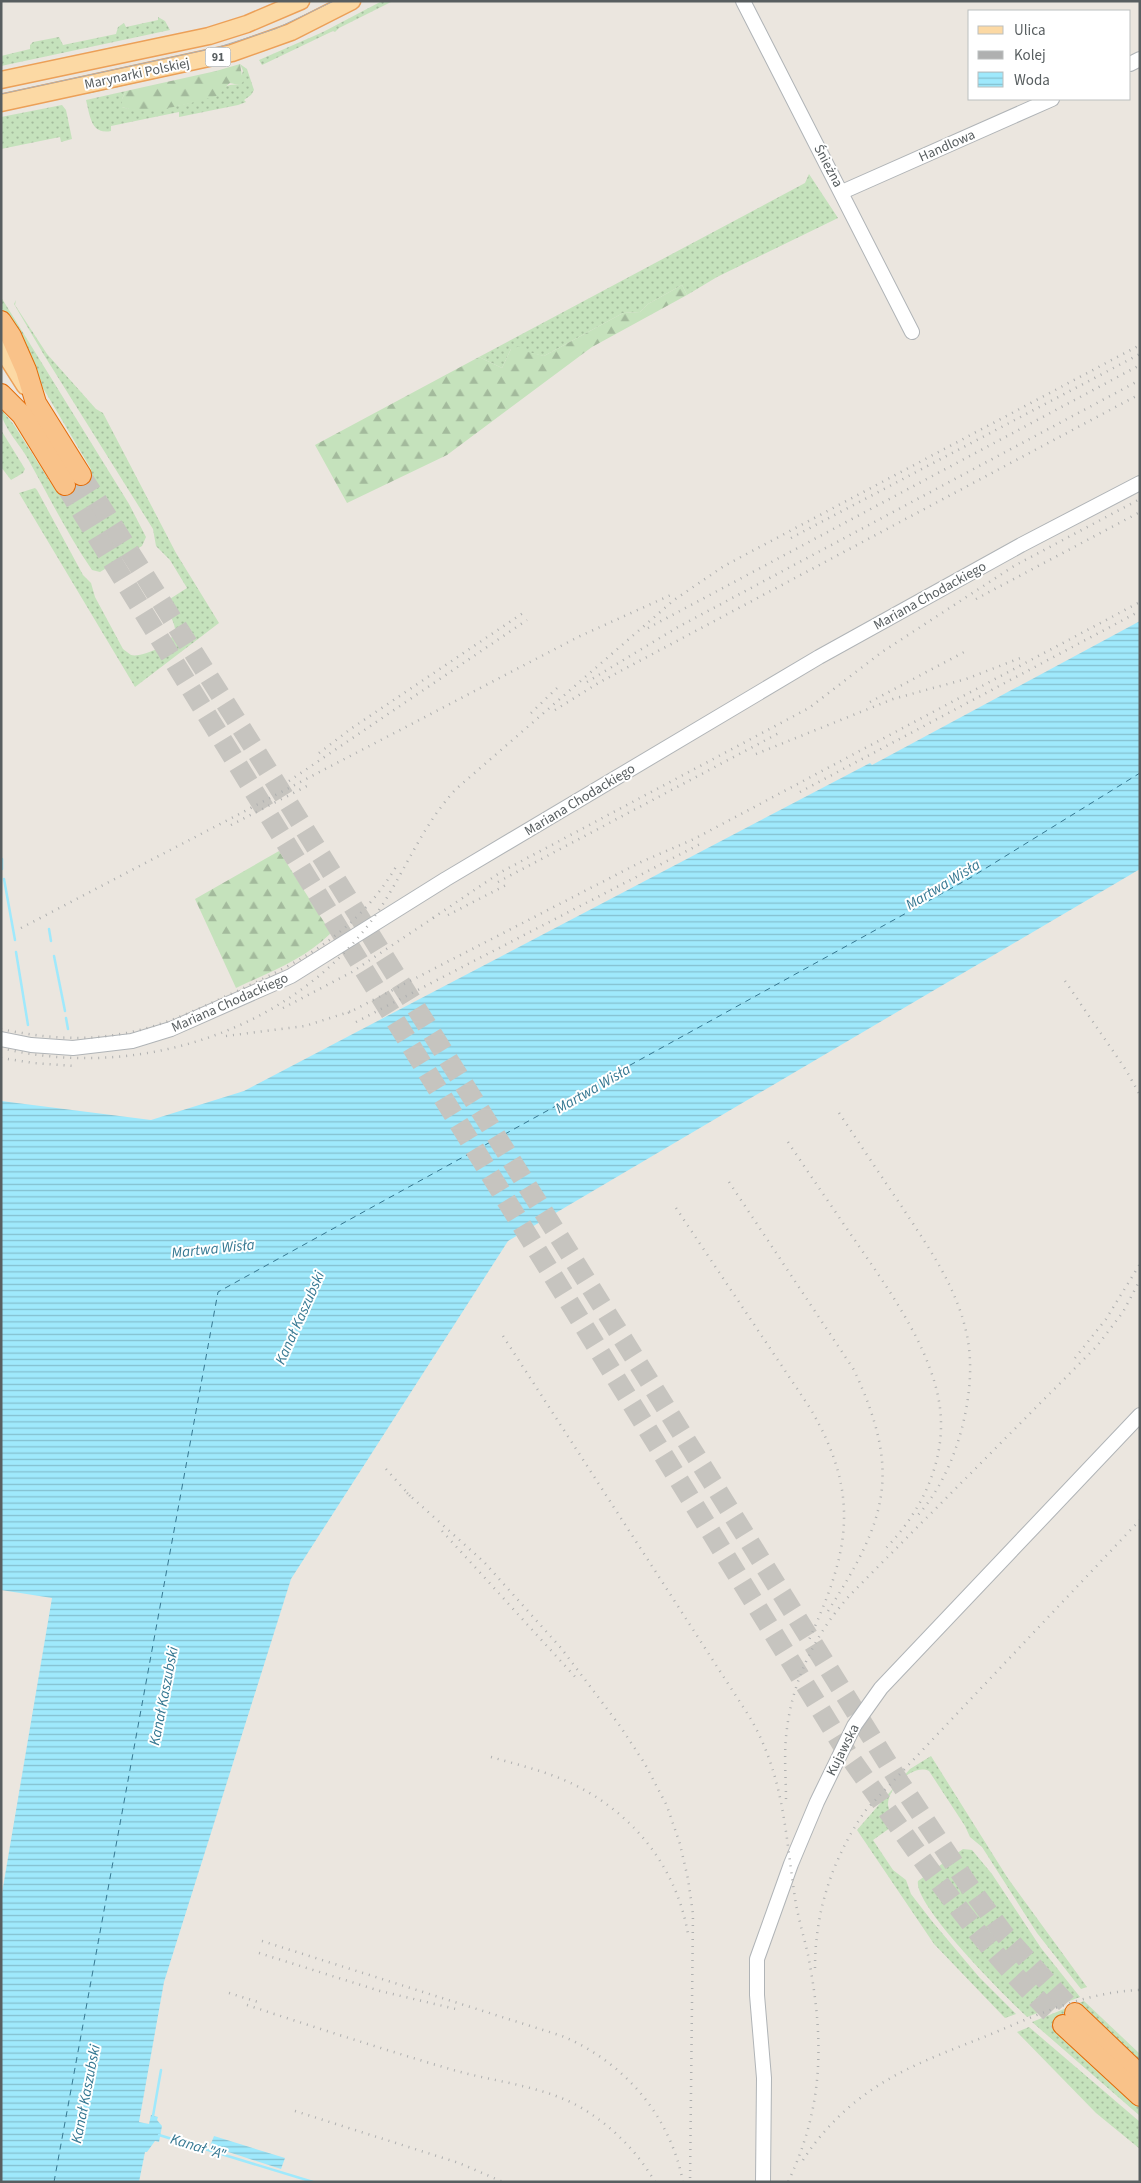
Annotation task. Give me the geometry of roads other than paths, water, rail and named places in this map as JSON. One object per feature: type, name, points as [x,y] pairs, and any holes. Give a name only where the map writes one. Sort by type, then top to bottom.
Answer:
[{"type":"highway","points":[[1,321],[11,336],[22,361],[29,409],[73,480]]},
{"type":"highway","points":[[1,394],[29,409]]},
{"type":"highway","points":[[1140,2075],[1069,2019],[1140,2096]]},
{"type":"main road","name":"Marynarki Polskiej","points":[[1,80],[209,36],[247,24],[301,1]]},
{"type":"main road","name":"Marynarki Polskiej","points":[[1,103],[239,51],[291,32],[352,1]]},
{"type":"main road","points":[[1,348],[29,409]]},
{"type":"main road","points":[[1,382],[29,409]]},
{"type":"street","name":"Śnieżna","points":[[743,1],[912,332]]},
{"type":"street","name":"Handlowa","points":[[842,192],[1050,100]]},
{"type":"street","name":"Mariana Chodackiego","points":[[1,1039],[31,1045],[73,1048],[132,1041],[171,1029],[291,976],[446,879],[819,658],[1020,545],[1140,483]]},
{"type":"street","name":"Kujawska","points":[[763,2182],[764,2078],[757,1995],[757,1959],[791,1864],[847,1738],[881,1688],[1140,1416]]},
{"type":"water","points":[[1140,621],[1140,869],[508,1241],[291,1579],[164,1982],[139,2122],[149,2124],[151,2115],[158,2117],[157,2120],[162,2126],[159,2142],[155,2141],[145,2152],[139,2182],[1,2182],[1,1899],[52,1598],[1,1590],[1,1101],[151,1120],[244,1091],[870,763],[872,765]]},
{"type":"water","points":[[214,2136],[285,2158],[281,2169],[210,2146]]},
{"type":"waterway","points":[[2,859],[2,869]]},
{"type":"waterway","points":[[4,879],[15,940]]},
{"type":"waterway","points":[[49,929],[51,941]]},
{"type":"waterway","points":[[16,952],[28,1025]]},
{"type":"waterway","points":[[54,956],[65,1011]]},
{"type":"waterway","points":[[66,1018],[68,1029]]},
{"type":"waterway","points":[[153,2116],[161,2070]]},
{"type":"waterway","name":"Kanał \"A\"","points":[[159,2135],[313,2182]]},
{"type":"tunnel","points":[[81,475],[252,745],[900,1783],[969,1886],[1004,1934],[1075,2013]]},
{"type":"tunnel","points":[[65,485],[849,1756],[958,1908],[996,1954],[1063,2025]]},
{"type":"tram line","points":[[1,94],[219,47],[275,29],[334,1]]},
{"type":"railway","points":[[1,1048],[51,1056],[101,1058],[152,1052],[201,1040],[248,1021],[292,996],[331,965],[366,928],[389,894],[430,822],[456,789],[674,600],[724,566],[1140,345]]},
{"type":"railway","points":[[791,538],[1140,354]]},
{"type":"railway","points":[[648,628],[1140,365]]},
{"type":"railway","points":[[587,682],[678,627],[1140,380]]},
{"type":"railway","points":[[555,710],[600,682],[1140,394]]},
{"type":"railway","points":[[433,918],[501,872],[809,708],[882,652],[1014,566],[1140,499]]},
{"type":"railway","points":[[976,599],[1140,512]]},
{"type":"railway","points":[[21,928],[578,637],[673,594]]},
{"type":"railway","points":[[348,1013],[641,862],[694,839],[1140,602]]},
{"type":"railway","points":[[800,792],[1140,611]]},
{"type":"railway","points":[[319,753],[352,728],[523,613]]},
{"type":"railway","points":[[289,781],[527,620]]},
{"type":"railway","points":[[870,702],[966,651]]},
{"type":"railway","points":[[756,754],[893,699],[966,679],[1023,657]]},
{"type":"railway","points":[[531,713],[557,688]]},
{"type":"railway","points":[[498,882],[779,733]]},
{"type":"railway","points":[[231,825],[311,784]]},
{"type":"railway","points":[[356,1022],[702,843]]},
{"type":"railway","points":[[1,1029],[57,1037],[100,1037],[128,1033],[183,1015],[274,973],[321,946],[362,912],[397,865]]},
{"type":"railway","points":[[448,915],[510,883]]},
{"type":"railway","points":[[283,1008],[352,972],[439,914]]},
{"type":"railway","points":[[1065,981],[1126,1070],[1140,1095]]},
{"type":"railway","points":[[226,1036],[305,1026],[355,1010]]},
{"type":"railway","points":[[1,1058],[74,1066]]},
{"type":"railway","points":[[839,1113],[939,1265],[954,1295],[968,1340],[970,1378],[962,1428],[945,1474],[933,1496],[918,1515]]},
{"type":"railway","points":[[788,1142],[897,1303],[922,1350],[932,1374],[938,1398],[941,1422],[940,1440],[932,1474],[918,1506],[898,1535],[886,1548]]},
{"type":"railway","points":[[729,1182],[854,1370],[869,1406],[878,1438],[882,1467],[881,1495],[875,1521],[864,1549],[828,1611]]},
{"type":"railway","points":[[676,1208],[810,1408],[827,1440],[838,1470],[843,1499],[844,1526],[840,1554],[832,1582],[807,1644]]},
{"type":"railway","points":[[1075,1358],[1106,1319],[1140,1264]]},
{"type":"railway","points":[[786,1799],[785,1745],[793,1698],[806,1661],[826,1626],[850,1595],[1097,1346],[1123,1312],[1140,1280]]},
{"type":"railway","points":[[503,1336],[749,1716],[770,1760],[781,1804],[796,1906],[809,1960],[817,2018],[818,2073],[814,2100],[809,2127],[788,2182]]},
{"type":"railway","points":[[386,1469],[411,1497]]},
{"type":"railway","points":[[407,1493],[484,1562],[561,1648],[620,1726],[645,1764],[667,1806],[680,1844],[693,1914],[690,2182]]},
{"type":"railway","points":[[815,1968],[818,1926],[828,1885],[844,1847],[865,1811],[1140,1520]]},
{"type":"railway","points":[[442,1531],[578,1680]]},
{"type":"railway","points":[[491,1757],[564,1780],[609,1806],[629,1823],[646,1841],[661,1862],[673,1884],[682,1908],[688,1934]]},
{"type":"railway","points":[[262,1941],[562,2036],[584,2047],[605,2060],[624,2076],[655,2113],[677,2158],[683,2182]]},
{"type":"railway","points":[[259,1953],[380,1991],[460,2010]]},
{"type":"railway","points":[[803,2160],[815,2143],[843,2112],[873,2089],[903,2071],[935,2056],[1060,2006],[1099,1995],[1140,1990]]},
{"type":"railway","points":[[229,1993],[258,2002]]},
{"type":"railway","points":[[247,2005],[450,2069],[533,2089],[565,2100],[580,2107],[613,2130],[632,2149],[655,2182]]},
{"type":"railway","points":[[295,2111],[459,2163],[503,2182]]},
{"type":"water label","name":"Martwa Wisła","points":[[943,885]]},
{"type":"water label","name":"Martwa Wisła","points":[[593,1089]]},
{"type":"water label","name":"Martwa Wisła","points":[[213,1249]]},
{"type":"water label","name":"Kanał Kaszubski","points":[[300,1318]]},
{"type":"water label","name":"Kanał Kaszubski","points":[[164,1696]]},
{"type":"water label","name":"Kanał Kaszubski","points":[[86,2094]]}]
